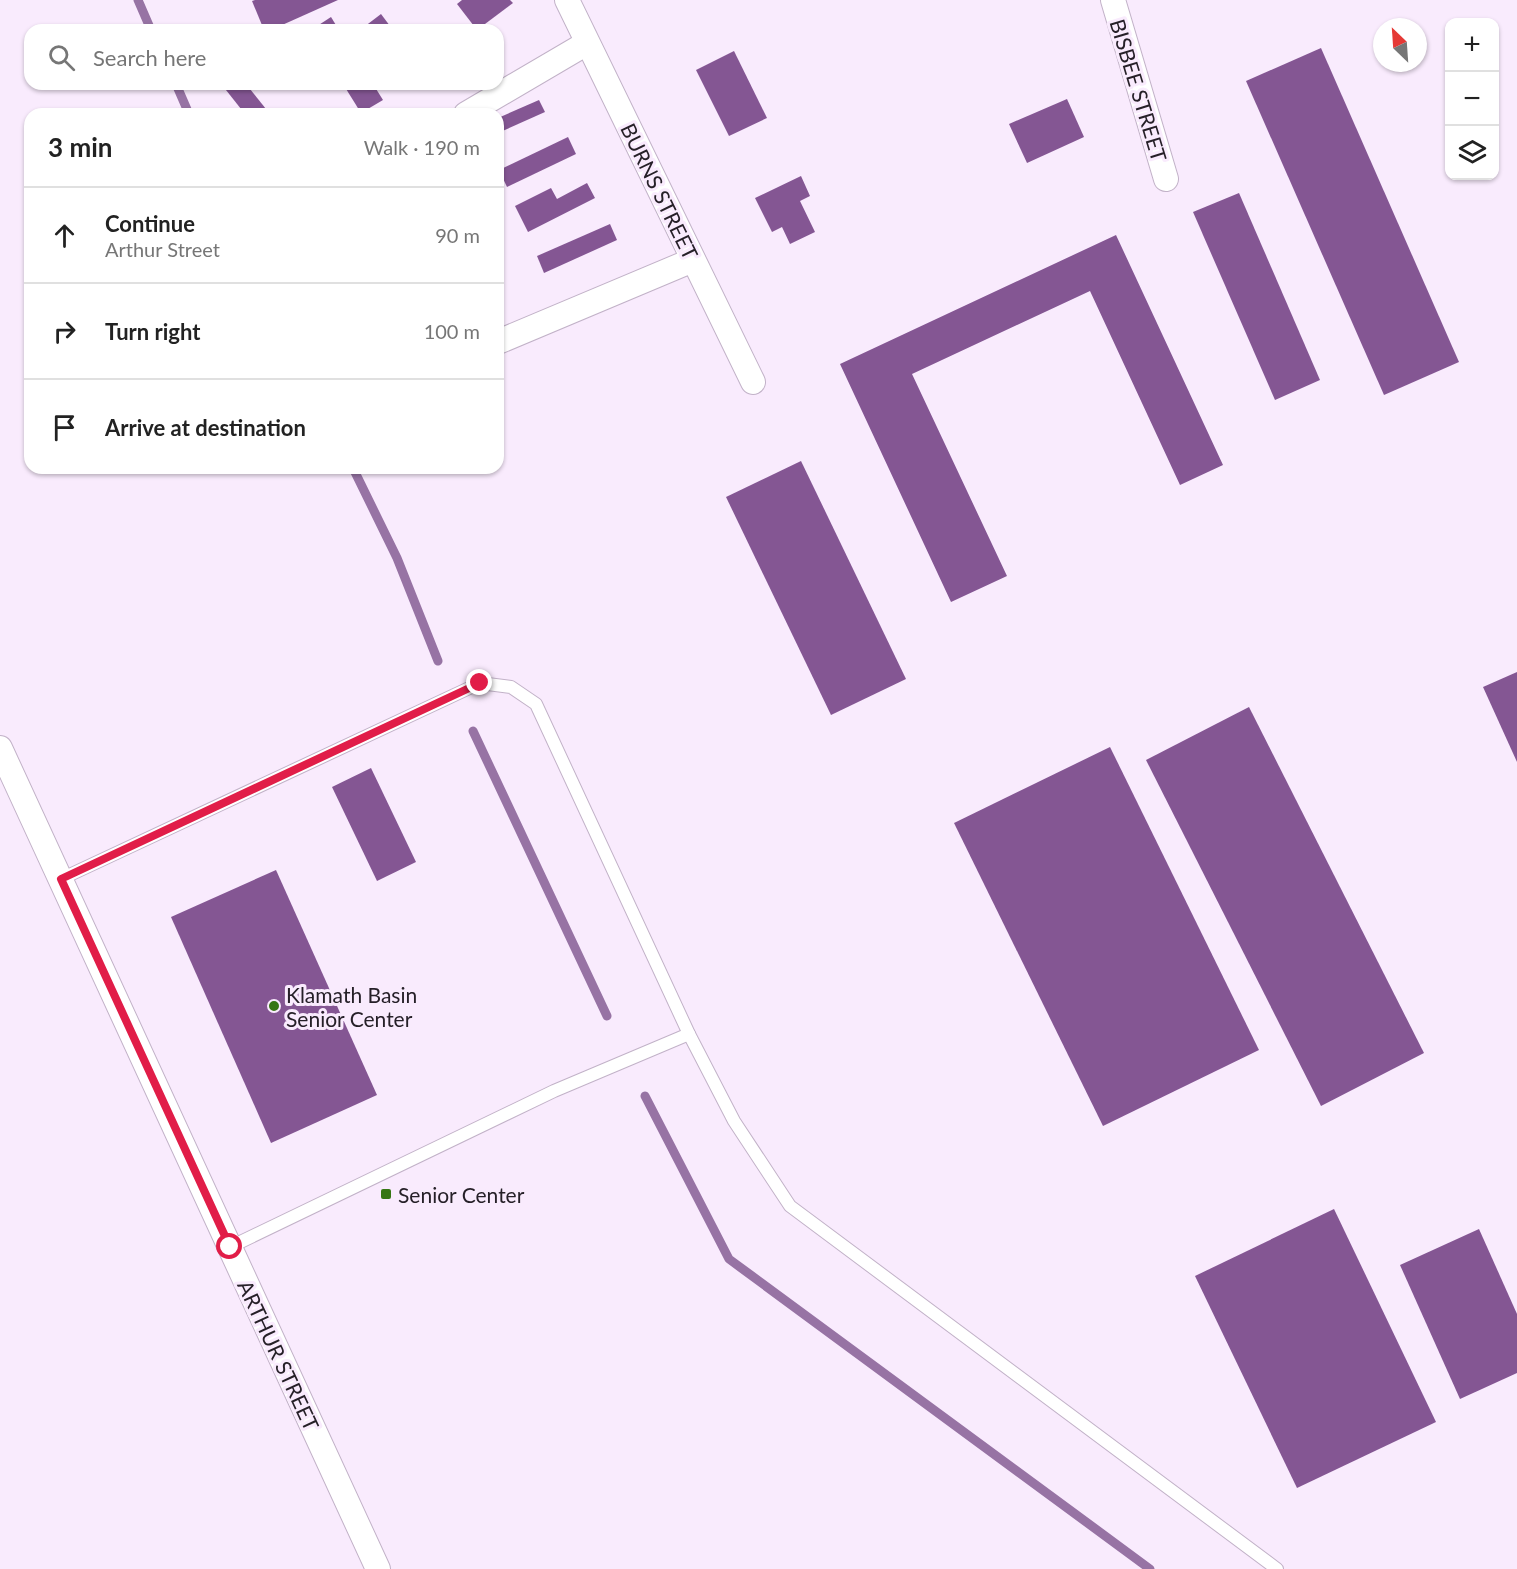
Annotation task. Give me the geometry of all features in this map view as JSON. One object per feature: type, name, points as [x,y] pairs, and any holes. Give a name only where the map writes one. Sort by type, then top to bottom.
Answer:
[{"type":"street","name":"BURNS STREET","points":[[567,0],[753,382]]},
{"type":"street","name":"BISBEE STREET","points":[[1113,0],[1166,179]]},
{"type":"street","points":[[476,108],[587,43]]},
{"type":"street","points":[[504,339],[693,260]]},
{"type":"street","name":"ARTHUR STREET","points":[[0,748],[378,1569]]},
{"type":"lane","points":[[61,879],[480,683],[511,687],[536,704],[689,1034],[734,1121],[790,1206],[1277,1569]]},
{"type":"lane","points":[[230,1247],[554,1091],[689,1034]]},
{"type":"building","points":[[338,0],[284,24],[262,24],[252,1]]},
{"type":"building","points":[[462,0],[510,0],[513,3],[485,24],[472,24],[457,4]]},
{"type":"building","points":[[381,14],[388,24],[368,24]]},
{"type":"building","points":[[331,17],[335,24],[320,24]]},
{"type":"building","points":[[1321,48],[1459,362],[1384,395],[1246,81]]},
{"type":"building","points":[[734,51],[767,118],[729,136],[696,70]]},
{"type":"building","points":[[226,90],[251,90],[265,108],[240,108]]},
{"type":"building","points":[[347,90],[377,90],[383,100],[369,108],[358,108]]},
{"type":"building","points":[[1067,99],[1084,137],[1027,163],[1009,124]]},
{"type":"building","points":[[539,100],[545,112],[504,130],[504,115]]},
{"type":"building","points":[[568,137],[576,154],[507,187],[504,181],[504,168]]},
{"type":"building","points":[[801,176],[810,196],[800,201],[815,232],[790,244],[782,227],[772,232],[755,198]]},
{"type":"building","points":[[587,183],[595,198],[528,232],[515,206],[551,188],[557,199]]},
{"type":"building","points":[[1239,193],[1320,380],[1275,400],[1193,212]]},
{"type":"building","points":[[610,224],[617,240],[544,273],[537,256]]},
{"type":"building","points":[[1116,235],[1223,465],[1180,485],[1090,291],[912,374],[1007,576],[951,602],[840,364]]},
{"type":"building","points":[[801,461],[906,679],[831,715],[726,497]]},
{"type":"building","points":[[1517,672],[1517,762],[1483,687]]},
{"type":"building","points":[[1249,707],[1424,1053],[1321,1106],[1146,760]]},
{"type":"building","points":[[1110,747],[1259,1050],[1103,1126],[954,823]]},
{"type":"building","points":[[371,768],[416,862],[377,881],[332,787]]},
{"type":"building","name":"Klamath Basin Senior Center","points":[[276,870],[377,1095],[271,1143],[171,917]]},
{"type":"building","points":[[1334,1209],[1436,1422],[1297,1488],[1195,1276]]},
{"type":"building","points":[[1479,1229],[1517,1314],[1517,1373],[1460,1399],[1400,1265]]},
{"type":"waterway","points":[[138,0],[148,24]]},
{"type":"waterway","points":[[179,90],[186,108]]},
{"type":"waterway","points":[[356,474],[397,558],[438,661]]},
{"type":"waterway","points":[[473,731],[607,1016]]},
{"type":"waterway","points":[[645,1096],[729,1259],[1150,1569]]},
{"type":"place","name":"Klamath Basin Senior Center","points":[[274,1006]]},
{"type":"place","name":"Senior Center","points":[[386,1194]]},
{"type":"route","points":[[230,1247],[61,879],[480,683]]}]
